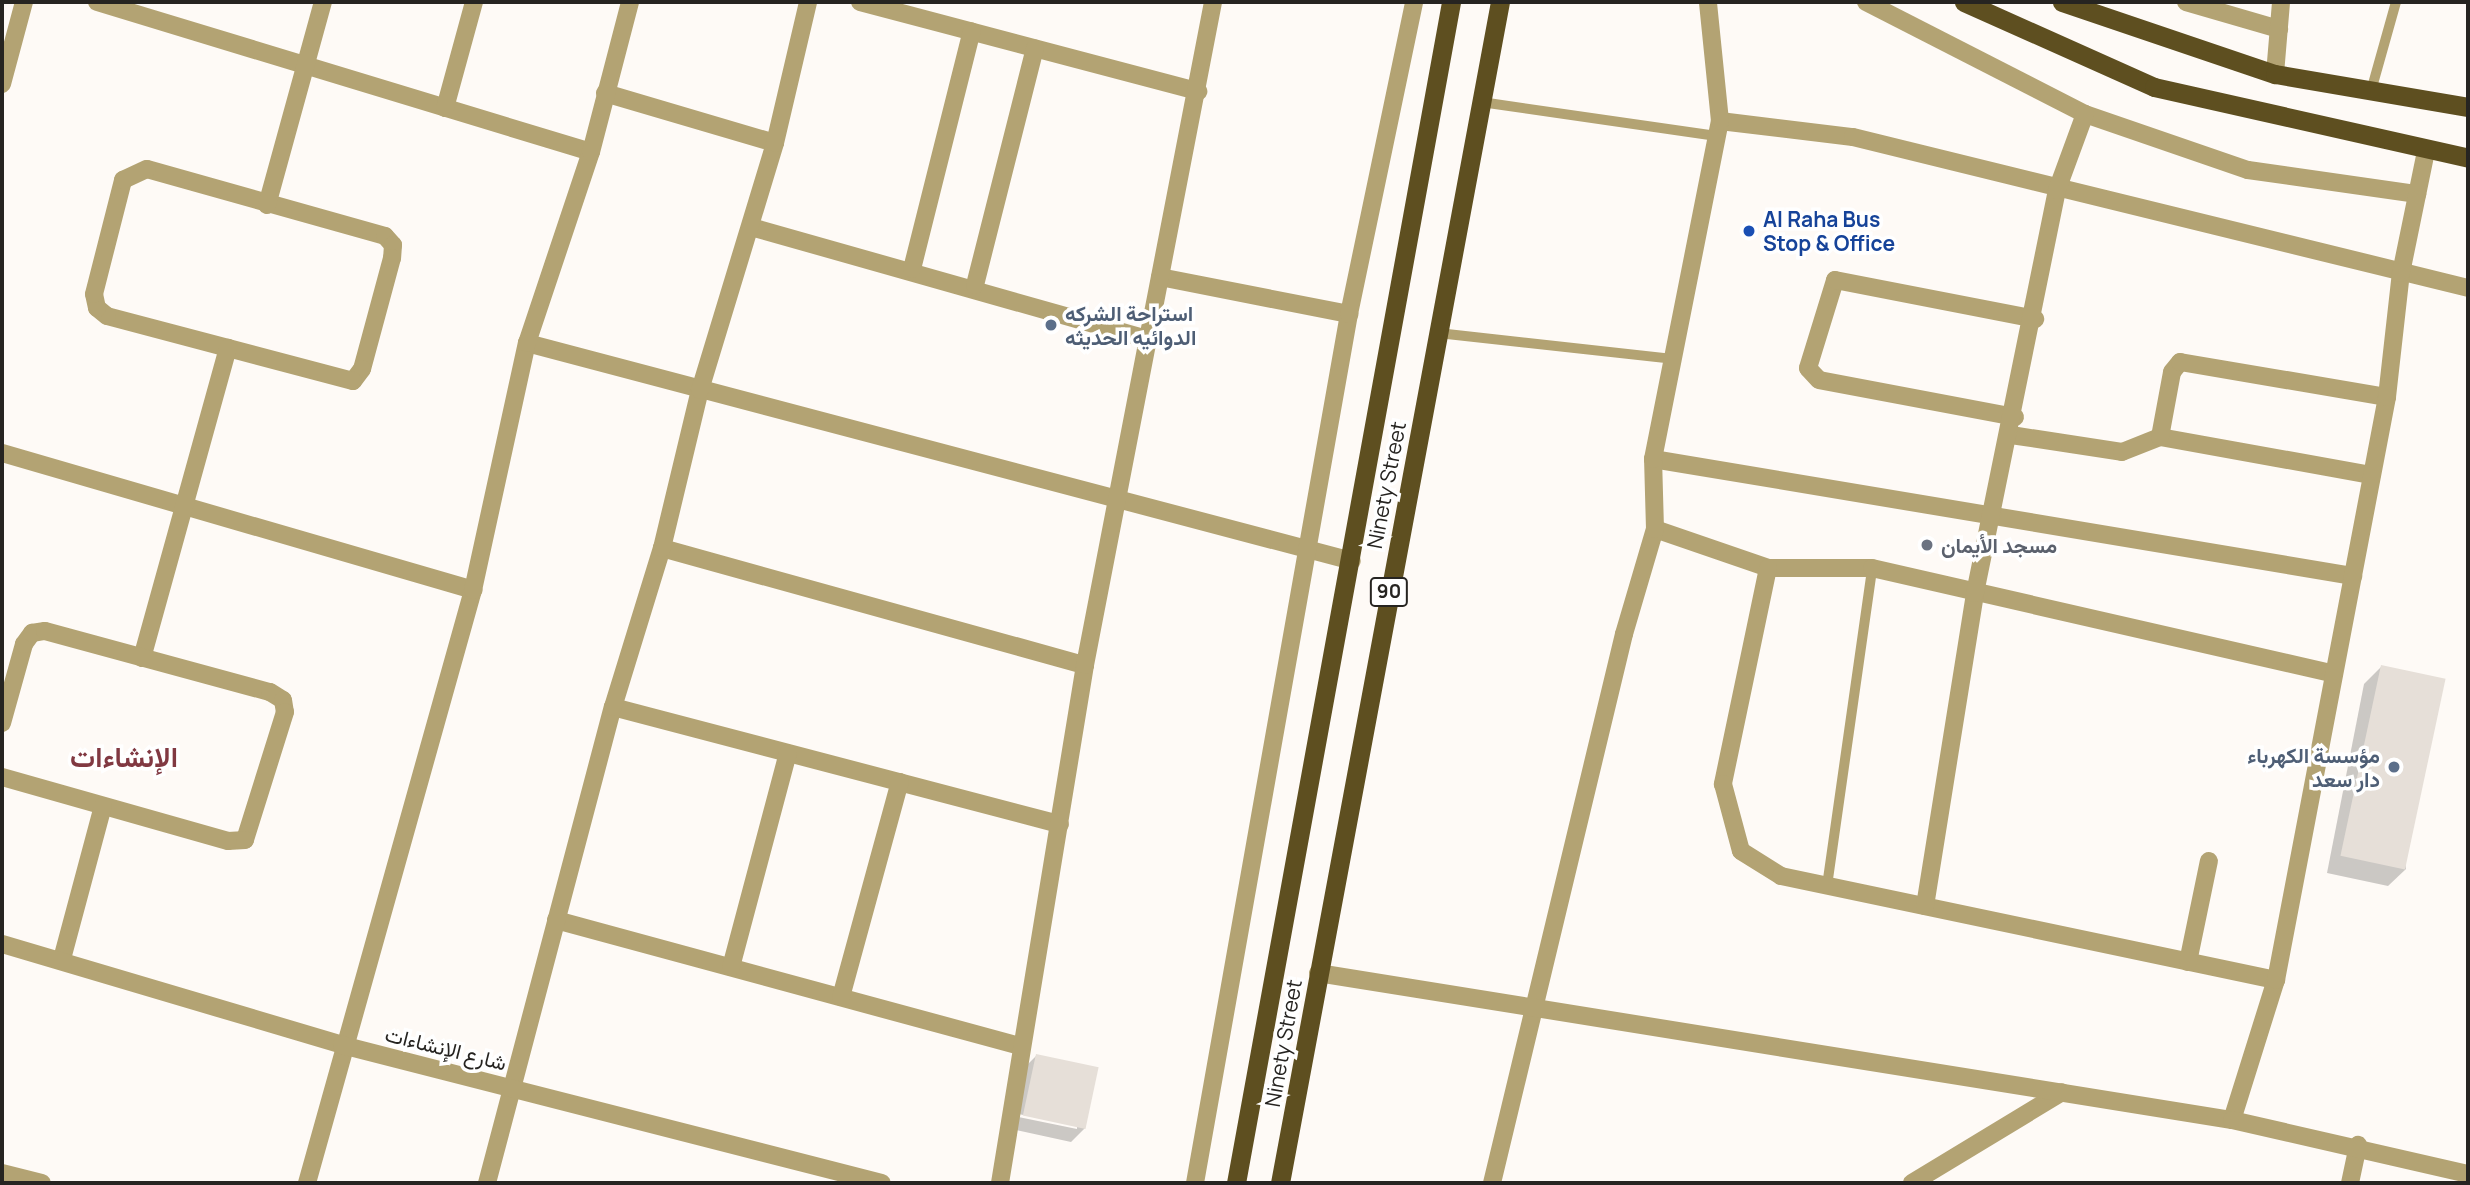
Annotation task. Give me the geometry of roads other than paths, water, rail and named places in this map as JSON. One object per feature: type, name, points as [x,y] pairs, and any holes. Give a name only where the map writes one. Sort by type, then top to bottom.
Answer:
[{"type":"highway","name":"Ninety Street","points":[[1236,1183],[1352,561],[1451,2]]},
{"type":"highway","name":"Ninety Street","points":[[1280,1183],[1500,2]]},
{"type":"highway","points":[[1964,2],[2154,87],[2426,151],[2468,158]]},
{"type":"highway","points":[[2062,2],[2275,74],[2468,107]]},
{"type":"street","points":[[2,84],[5,56],[24,2]]},
{"type":"street","points":[[97,2],[591,152]]},
{"type":"street","points":[[267,205],[323,2]]},
{"type":"street","points":[[445,108],[474,2]]},
{"type":"street","points":[[307,1183],[342,1045],[473,590],[527,343],[591,152],[630,2]]},
{"type":"street","points":[[486,1183],[613,707],[662,548],[700,390],[775,143],[808,2]]},
{"type":"street","points":[[860,2],[1198,91]]},
{"type":"street","points":[[1000,1183],[1086,665],[1120,503],[1213,2]]},
{"type":"street","points":[[1195,1183],[1305,551],[1349,314],[1414,2]]},
{"type":"street","points":[[1492,1183],[1532,1008],[1655,529],[1653,459],[1719,129],[1708,2]]},
{"type":"street","points":[[1866,2],[2085,114],[2248,170],[2417,194]]},
{"type":"street","points":[[2186,2],[2279,29]]},
{"type":"street","points":[[2275,74],[2281,2]]},
{"type":"street","points":[[912,269],[972,31]]},
{"type":"street","points":[[975,285],[1035,48]]},
{"type":"street","points":[[605,93],[775,143]]},
{"type":"street","points":[[1925,906],[1975,593],[2035,318],[2057,190],[2085,114]]},
{"type":"street","points":[[1719,129],[1853,137],[2057,190],[2468,288]]},
{"type":"street","points":[[2232,1120],[2276,980],[2388,397],[2401,273],[2426,151]]},
{"type":"street","points":[[148,169],[267,205],[385,236],[393,246],[362,369],[353,381],[337,382],[228,348],[107,316],[97,308],[94,294],[123,180],[148,169]]},
{"type":"street","points":[[751,227],[975,285],[1150,340]]},
{"type":"street","points":[[1160,277],[1349,314]]},
{"type":"street","points":[[2035,318],[1835,279],[1808,368],[1819,380],[2122,452],[2160,437],[2372,475]]},
{"type":"street","points":[[527,343],[1120,503],[1352,561]]},
{"type":"street","points":[[142,658],[228,348]]},
{"type":"street","points":[[2160,437],[2172,372],[2180,362],[2388,397]]},
{"type":"street","points":[[2,453],[473,590]]},
{"type":"street","points":[[1653,459],[2353,576]]},
{"type":"street","points":[[1655,529],[1768,568],[1872,568],[2334,674]]},
{"type":"street","points":[[662,548],[1086,665]]},
{"type":"street","points":[[1768,568],[1723,784],[1729,818],[1741,851],[1760,866],[1827,886],[2276,980]]},
{"type":"street","points":[[2,723],[32,632],[270,692],[283,700],[285,712],[245,840],[228,841],[2,777]]},
{"type":"street","points":[[613,707],[1060,824]]},
{"type":"street","points":[[731,967],[788,753]]},
{"type":"street","points":[[841,997],[900,782]]},
{"type":"street","points":[[62,959],[103,806]]},
{"type":"street","points":[[2188,962],[2209,861]]},
{"type":"street","points":[[556,920],[1021,1046]]},
{"type":"street","name":"شارع الإنشاءات","points":[[2,944],[62,959],[342,1045],[882,1183]]},
{"type":"street","points":[[1318,974],[2232,1120],[2358,1145],[2468,1174]]},
{"type":"street","points":[[1912,1183],[2062,1093]]},
{"type":"street","points":[[2350,1183],[2358,1145]]},
{"type":"street","points":[[2,1172],[42,1183]]},
{"type":"lane","points":[[2371,90],[2396,2]]},
{"type":"lane","points":[[1481,102],[1719,129]]},
{"type":"lane","points":[[1438,332],[1673,359]]},
{"type":"lane","points":[[1827,886],[1872,568]]},
{"type":"place","name":"Al Raha Bus Stop & Office","points":[[1749,231]]},
{"type":"place","name":"استراحة الشركه الدوائيه الحديثه","points":[[1051,325]]},
{"type":"place","name":"مسجد الأيمان","points":[[1927,545]]},
{"type":"place","name":"مؤسسة الكهرباء دار سعد","points":[[2394,767]]},
{"type":"district","name":"الإنشاءات","points":[[124,756]]}]
